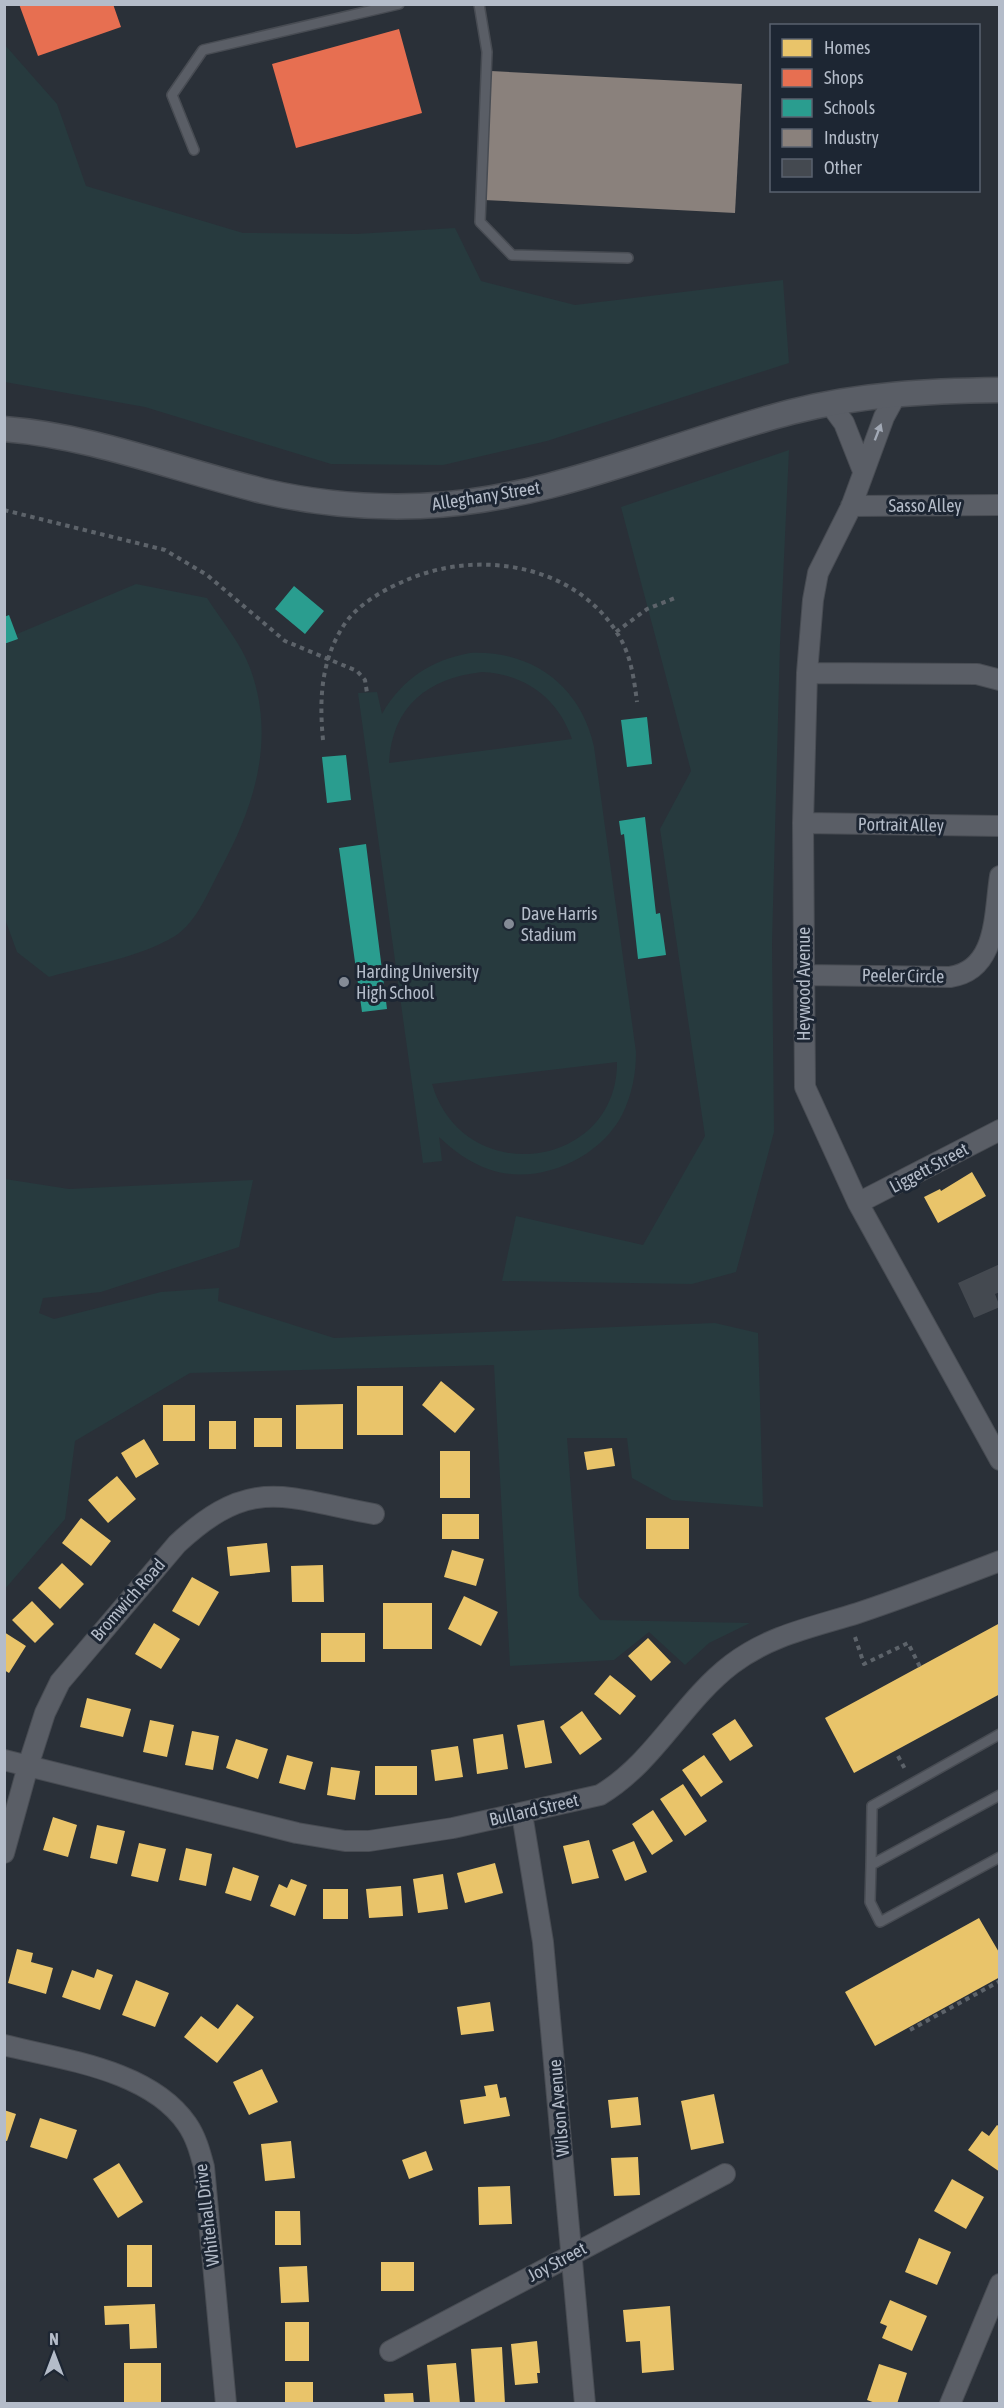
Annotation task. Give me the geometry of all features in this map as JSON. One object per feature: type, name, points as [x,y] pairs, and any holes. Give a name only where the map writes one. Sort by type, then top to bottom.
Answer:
[{"type":"street","name":"Alleghany Street","points":[[4,429],[77,441],[264,491],[319,501],[419,506],[506,496],[762,420],[830,404],[933,391],[999,390]]},
{"type":"street","name":"Heywood Avenue","points":[[896,395],[884,417],[851,506],[824,560],[814,586],[807,673],[803,823],[805,1087],[858,1203],[999,1460]]},
{"type":"street","points":[[830,404],[844,423],[863,471]]},
{"type":"street","name":"Sasso Alley","points":[[851,506],[999,505]]},
{"type":"street","points":[[807,673],[977,674],[999,681]]},
{"type":"street","name":"Portrait Alley","points":[[803,823],[999,826]]},
{"type":"street","name":"Peeler Circle","points":[[804,975],[950,977],[971,970],[986,953],[991,939],[999,876]]},
{"type":"street","name":"Liggett Street","points":[[858,1203],[999,1130]]},
{"type":"street","name":"Bromwich Road","points":[[4,1853],[45,1713],[60,1682],[70,1667],[177,1544],[209,1517],[245,1500],[284,1496],[374,1514]]},
{"type":"street","name":"Bullard Street","points":[[4,1760],[297,1833],[345,1841],[369,1841],[442,1830],[600,1795],[619,1784],[648,1756],[707,1686],[756,1647],[791,1632],[901,1598],[999,1561]]},
{"type":"street","name":"Wilson Avenue","points":[[522,1814],[543,1942],[585,2403]]},
{"type":"street","name":"Whitehall Drive","points":[[4,2045],[123,2076],[148,2088],[171,2105],[187,2124],[198,2145],[204,2167],[226,2403]]},
{"type":"street","name":"Joy Street","points":[[390,2351],[725,2174]]},
{"type":"street","points":[[950,2403],[999,2284]]},
{"type":"lane","points":[[194,150],[172,95],[203,50],[399,4]]},
{"type":"lane","points":[[479,4],[487,52],[480,222],[512,255],[628,258]]},
{"type":"lane","points":[[999,1734],[872,1806],[870,1902],[880,1922],[999,1857]]},
{"type":"lane","points":[[871,1865],[999,1795]]},
{"type":"path","points":[[4,510],[165,550],[207,575],[285,640],[357,670],[365,680],[367,693]]},
{"type":"path","points":[[322,740],[321,692],[327,659],[347,621],[376,596],[418,576],[459,566],[511,567],[535,571],[560,581],[594,605],[616,632],[628,656],[638,702]]},
{"type":"path","points":[[616,632],[647,609],[675,598]]},
{"type":"path","points":[[855,1637],[864,1664],[908,1642],[920,1667]]},
{"type":"path","points":[[910,2030],[999,1981]]},
{"type":"green space","points":[[5,45],[57,104],[86,186],[243,233],[356,234],[455,228],[481,281],[575,305],[783,280],[789,363],[547,441],[443,465],[331,464],[145,407],[5,382]]},
{"type":"green space","points":[[789,450],[780,644],[772,943],[774,1132],[736,1272],[692,1284],[502,1281],[516,1216],[643,1245],[705,1136],[660,829],[691,771],[621,507]]},
{"type":"green space","points":[[136,584],[207,598],[236,641],[250,668],[258,694],[261,745],[258,771],[244,820],[233,844],[202,905],[183,930],[161,944],[146,950],[49,977],[17,952],[5,919],[5,644],[18,639],[17,634]]},
{"type":"green space","points":[[470,653],[514,658],[533,665],[550,676],[578,706],[594,747],[636,1052],[635,1068],[628,1100],[612,1131],[582,1156],[546,1171],[507,1174],[488,1169],[462,1156],[439,1137],[442,1161],[423,1163],[358,693],[377,692],[382,714],[408,681],[430,666]],"holes":[[[482,672],[512,678],[538,691],[558,712],[572,739],[389,763],[397,726],[416,698],[445,681]],[[617,1062],[611,1098],[593,1126],[567,1144],[537,1153],[505,1152],[475,1141],[449,1118],[432,1084]]]},
{"type":"green space","points":[[5,1179],[69,1189],[253,1180],[239,1247],[101,1292],[43,1298],[39,1313],[54,1319],[161,1292],[219,1288],[218,1301],[334,1338],[715,1323],[758,1333],[763,1507],[672,1500],[632,1478],[627,1438],[567,1438],[579,1596],[600,1620],[750,1623],[709,1643],[685,1665],[649,1632],[614,1660],[510,1666],[494,1365],[190,1373],[75,1441],[65,1519],[5,1589]]},
{"type":"building: Homes","points":[[972,1172],[986,1196],[938,1223],[924,1197],[940,1189],[941,1191]]},
{"type":"building: Homes","points":[[441,1381],[475,1409],[455,1433],[422,1405]]},
{"type":"building: Homes","points":[[357,1386],[403,1386],[403,1435],[357,1435]]},
{"type":"building: Homes","points":[[343,1404],[343,1449],[296,1449],[296,1405]]},
{"type":"building: Homes","points":[[163,1405],[195,1405],[195,1441],[163,1441]]},
{"type":"building: Homes","points":[[254,1418],[282,1418],[282,1447],[254,1447]]},
{"type":"building: Homes","points":[[209,1421],[236,1421],[236,1449],[209,1449]]},
{"type":"building: Homes","points":[[144,1439],[159,1464],[136,1478],[121,1453]]},
{"type":"building: Homes","points":[[612,1448],[615,1466],[587,1470],[584,1452]]},
{"type":"building: Homes","points":[[440,1451],[470,1451],[470,1498],[440,1498]]},
{"type":"building: Homes","points":[[117,1476],[136,1499],[108,1523],[88,1500]]},
{"type":"building: Homes","points":[[442,1514],[479,1514],[479,1539],[442,1539]]},
{"type":"building: Homes","points":[[81,1518],[111,1541],[91,1566],[62,1543]]},
{"type":"building: Homes","points":[[646,1518],[689,1518],[689,1549],[646,1549]]},
{"type":"building: Homes","points":[[267,1543],[270,1572],[230,1576],[227,1547]]},
{"type":"building: Homes","points":[[452,1550],[484,1559],[476,1586],[444,1577]]},
{"type":"building: Homes","points":[[62,1563],[84,1584],[60,1609],[38,1588]]},
{"type":"building: Homes","points":[[323,1565],[324,1602],[292,1602],[291,1566]]},
{"type":"building: Homes","points":[[192,1577],[219,1592],[199,1626],[172,1611]]},
{"type":"building: Homes","points":[[464,1596],[498,1612],[481,1646],[448,1629]]},
{"type":"building: Homes","points":[[32,1601],[54,1624],[35,1643],[12,1620]]},
{"type":"building: Homes","points":[[383,1603],[432,1603],[432,1649],[383,1649]]},
{"type":"building: Homes","points":[[154,1623],[180,1639],[161,1669],[135,1654]]},
{"type":"building: Homes","points":[[1000,1623],[1000,1694],[854,1773],[825,1718]]},
{"type":"building: Homes","points":[[4,1632],[26,1646],[9,1673],[4,1670]]},
{"type":"building: Homes","points":[[321,1633],[365,1633],[365,1662],[321,1662]]},
{"type":"building: Homes","points":[[648,1638],[671,1662],[651,1681],[628,1656]]},
{"type":"building: Homes","points":[[610,1675],[636,1696],[620,1715],[594,1694]]},
{"type":"building: Homes","points":[[87,1698],[131,1709],[123,1737],[80,1727]]},
{"type":"building: Homes","points":[[582,1711],[602,1739],[580,1755],[560,1727]]},
{"type":"building: Homes","points":[[735,1719],[753,1746],[730,1761],[712,1734]]},
{"type":"building: Homes","points":[[150,1720],[174,1725],[167,1757],[143,1752]]},
{"type":"building: Homes","points":[[544,1720],[552,1763],[525,1768],[517,1725]]},
{"type":"building: Homes","points":[[192,1731],[219,1736],[213,1770],[185,1765]]},
{"type":"building: Homes","points":[[503,1734],[508,1769],[477,1774],[473,1739]]},
{"type":"building: Homes","points":[[236,1739],[268,1749],[258,1779],[226,1768]]},
{"type":"building: Homes","points":[[458,1746],[463,1777],[435,1781],[431,1750]]},
{"type":"building: Homes","points":[[287,1755],[313,1762],[305,1790],[279,1783]]},
{"type":"building: Homes","points":[[704,1755],[723,1782],[701,1797],[682,1770]]},
{"type":"building: Homes","points":[[375,1766],[417,1766],[417,1795],[375,1795]]},
{"type":"building: Homes","points":[[331,1767],[360,1771],[355,1800],[327,1795]]},
{"type":"building: Homes","points":[[683,1784],[707,1821],[685,1836],[660,1799]]},
{"type":"building: Homes","points":[[653,1810],[673,1841],[652,1855],[632,1824]]},
{"type":"building: Homes","points":[[53,1817],[77,1825],[68,1857],[43,1850]]},
{"type":"building: Homes","points":[[97,1825],[125,1831],[117,1864],[90,1858]]},
{"type":"building: Homes","points":[[589,1840],[599,1878],[572,1884],[563,1846]]},
{"type":"building: Homes","points":[[634,1841],[647,1872],[625,1881],[612,1850]]},
{"type":"building: Homes","points":[[139,1843],[166,1849],[158,1882],[131,1876]]},
{"type":"building: Homes","points":[[186,1848],[212,1854],[206,1886],[179,1880]]},
{"type":"building: Homes","points":[[495,1863],[503,1893],[465,1903],[457,1873]]},
{"type":"building: Homes","points":[[233,1867],[259,1876],[251,1901],[225,1893]]},
{"type":"building: Homes","points":[[443,1874],[448,1909],[418,1913],[413,1879]]},
{"type":"building: Homes","points":[[291,1879],[307,1885],[295,1916],[270,1906],[279,1884],[287,1888]]},
{"type":"building: Homes","points":[[401,1886],[403,1916],[369,1918],[366,1889]]},
{"type":"building: Homes","points":[[323,1889],[348,1889],[348,1919],[323,1919]]},
{"type":"building: Homes","points":[[979,1918],[1000,1954],[1000,1977],[875,2046],[845,1992]]},
{"type":"building: Homes","points":[[17,1949],[33,1953],[31,1962],[53,1968],[46,1994],[8,1983]]},
{"type":"building: Homes","points":[[97,1969],[113,1975],[100,2010],[62,1997],[72,1970],[94,1978]]},
{"type":"building: Homes","points":[[136,1980],[169,1993],[155,2027],[122,2015]]},
{"type":"building: Homes","points":[[490,2002],[494,2031],[461,2035],[457,2007]]},
{"type":"building: Homes","points":[[237,2004],[254,2017],[217,2063],[184,2037],[201,2016],[218,2029]]},
{"type":"building: Homes","points":[[262,2069],[278,2102],[249,2115],[233,2082]]},
{"type":"building: Homes","points":[[497,2084],[500,2098],[506,2097],[510,2116],[464,2124],[460,2100],[486,2096],[484,2086]]},
{"type":"building: Homes","points":[[714,2094],[724,2143],[691,2150],[681,2101]]},
{"type":"building: Homes","points":[[638,2097],[641,2125],[611,2128],[608,2100]]},
{"type":"building: Homes","points":[[4,2110],[16,2114],[7,2141],[4,2140]]},
{"type":"building: Homes","points":[[40,2118],[77,2130],[67,2159],[30,2147]]},
{"type":"building: Homes","points":[[997,2125],[1000,2127],[1000,2172],[968,2150],[982,2131],[989,2136]]},
{"type":"building: Homes","points":[[291,2141],[295,2178],[265,2181],[261,2144]]},
{"type":"building: Homes","points":[[426,2151],[433,2170],[409,2179],[402,2160]]},
{"type":"building: Homes","points":[[638,2157],[640,2195],[614,2196],[611,2158]]},
{"type":"building: Homes","points":[[119,2163],[143,2202],[118,2218],[93,2179]]},
{"type":"building: Homes","points":[[952,2179],[984,2197],[966,2229],[934,2211]]},
{"type":"building: Homes","points":[[510,2186],[512,2224],[479,2225],[478,2187]]},
{"type":"building: Homes","points":[[275,2211],[300,2211],[301,2245],[275,2245]]},
{"type":"building: Homes","points":[[919,2238],[951,2252],[937,2285],[905,2272]]},
{"type":"building: Homes","points":[[127,2245],[152,2245],[152,2287],[127,2287]]},
{"type":"building: Homes","points":[[381,2262],[414,2262],[414,2291],[381,2291]]},
{"type":"building: Homes","points":[[307,2266],[309,2302],[281,2303],[279,2267]]},
{"type":"building: Homes","points":[[890,2300],[927,2316],[912,2351],[882,2338],[887,2326],[880,2323]]},
{"type":"building: Homes","points":[[155,2304],[157,2348],[130,2349],[129,2324],[105,2325],[104,2306]]},
{"type":"building: Homes","points":[[670,2306],[674,2370],[642,2373],[640,2341],[626,2342],[623,2310]]},
{"type":"building: Homes","points":[[285,2322],[309,2322],[309,2361],[285,2361]]},
{"type":"building: Homes","points":[[537,2341],[540,2373],[537,2373],[538,2383],[515,2385],[511,2344]]},
{"type":"building: Homes","points":[[502,2347],[505,2404],[475,2404],[471,2349]]},
{"type":"building: Homes","points":[[124,2363],[161,2363],[161,2404],[124,2404]]},
{"type":"building: Homes","points":[[456,2363],[460,2404],[430,2404],[427,2365]]},
{"type":"building: Homes","points":[[879,2364],[907,2373],[897,2404],[878,2404],[867,2400]]},
{"type":"building: Homes","points":[[285,2382],[313,2382],[313,2404],[285,2404]]},
{"type":"building: Homes","points":[[413,2393],[414,2404],[385,2404],[384,2394]]},
{"type":"building: Shops","points":[[19,4],[113,4],[121,27],[38,56]]},
{"type":"building: Shops","points":[[399,29],[422,113],[296,148],[272,64]]},
{"type":"building: Schools","points":[[294,586],[324,611],[305,634],[275,609]]},
{"type":"building: Schools","points":[[9,615],[18,639],[4,644],[4,617]]},
{"type":"building: Schools","points":[[647,717],[652,764],[627,767],[621,720]]},
{"type":"building: Schools","points":[[346,755],[351,800],[327,803],[322,757]]},
{"type":"building: Schools","points":[[645,817],[656,914],[660,913],[666,955],[638,959],[624,834],[621,835],[619,821]]},
{"type":"building: Schools","points":[[366,844],[387,1009],[362,1012],[339,848]]},
{"type":"building: Industry","points":[[491,71],[742,84],[735,213],[484,200]]},
{"type":"building: Other","points":[[1000,1264],[1000,1292],[995,1294],[1000,1307],[974,1318],[958,1283]]},
{"type":"place","name":"Dave Harris Stadium","points":[[509,924]]},
{"type":"place","name":"Harding University High School","points":[[344,982]]}]
